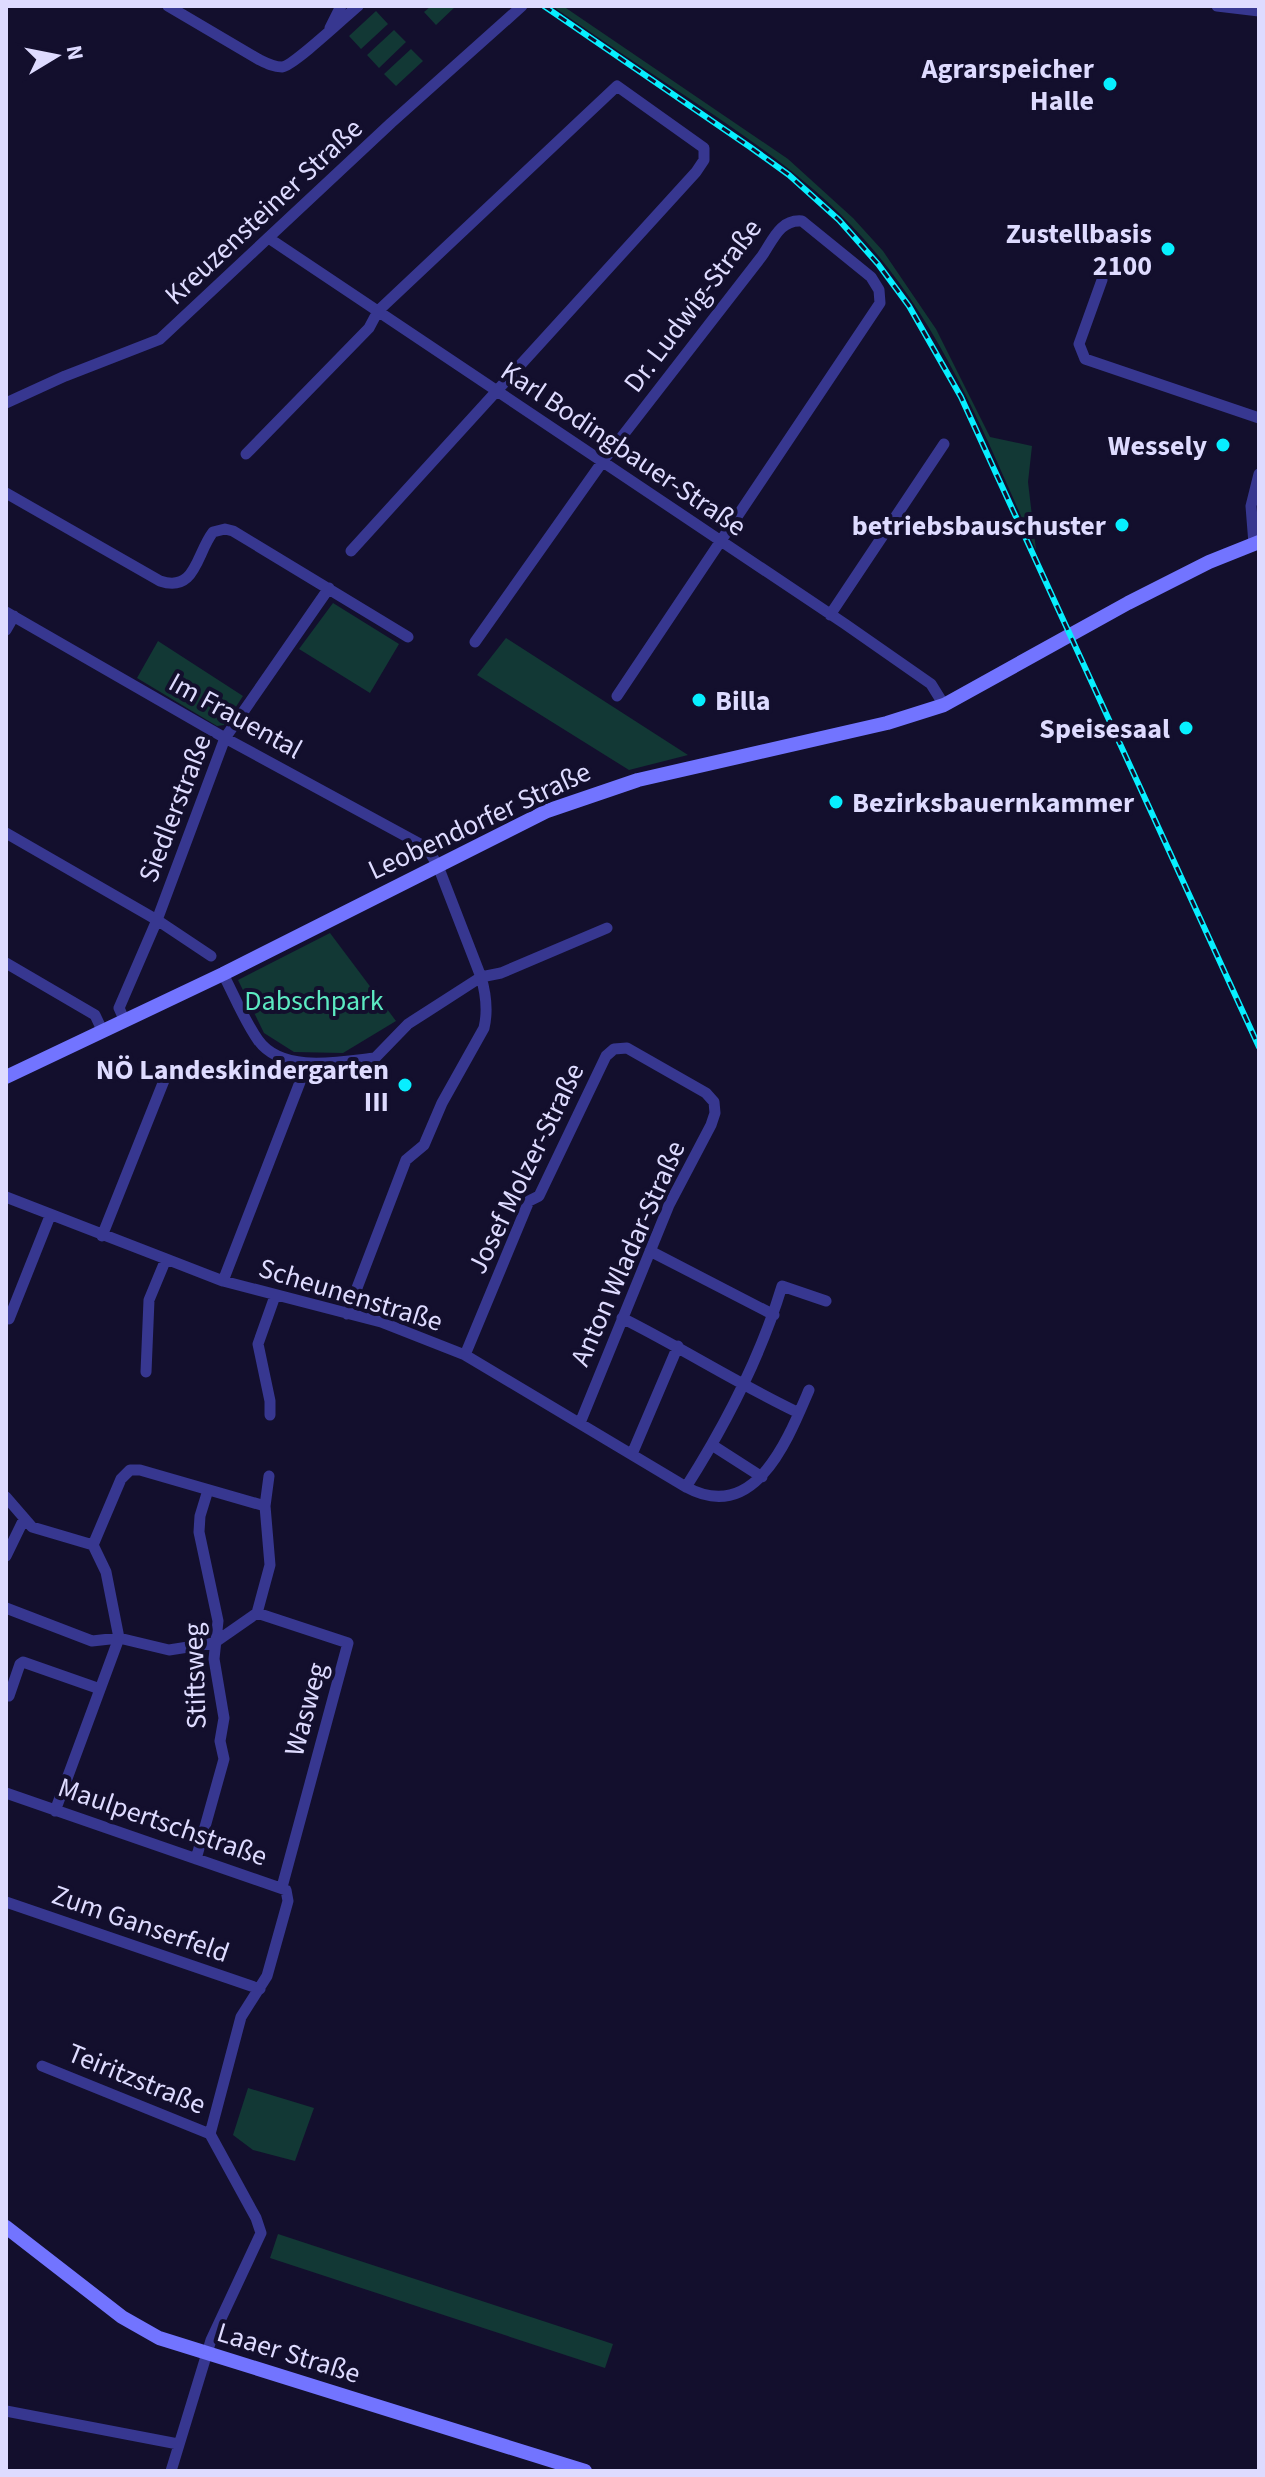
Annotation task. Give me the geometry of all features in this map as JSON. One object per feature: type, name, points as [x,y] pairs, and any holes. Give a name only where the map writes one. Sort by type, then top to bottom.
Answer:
[{"type":"main road","name":"Leobendorfer Straße","points":[[6,1077],[223,974],[547,811],[614,786],[887,723],[944,705],[1128,603],[1209,562],[1257,543]]},
{"type":"main road","name":"Laaer Straße","points":[[6,2227],[130,2322],[159,2338],[585,2471]]},
{"type":"street","points":[[168,6],[272,66],[282,67],[297,61],[330,28],[358,6]]},
{"type":"street","points":[[330,28],[341,6]]},
{"type":"street","name":"Kreuzensteiner Straße","points":[[6,403],[65,376],[157,342],[391,123],[522,6]]},
{"type":"street","points":[[1217,6],[1259,11]]},
{"type":"street","points":[[246,454],[369,328],[378,311],[617,86],[704,148],[704,160],[696,172],[351,551]]},
{"type":"street","name":"Dr. Ludwig-Straße","points":[[475,642],[603,461],[783,225],[802,221],[871,277],[879,290],[880,303],[720,541]]},
{"type":"street","name":"Karl Bodingbauer-Straße","points":[[270,239],[931,684],[944,705]]},
{"type":"street","points":[[1102,280],[1079,344],[1085,359],[1259,418]]},
{"type":"street","points":[[830,615],[944,444]]},
{"type":"street","points":[[1257,543],[1251,506],[1259,474]]},
{"type":"street","points":[[6,493],[165,583],[180,583],[187,579],[210,536],[219,529],[225,529],[408,637]]},
{"type":"street","points":[[617,696],[720,541]]},
{"type":"street","name":"Siedlerstraße","points":[[124,1019],[119,1008],[157,920],[225,738],[329,588]]},
{"type":"street","points":[[6,630],[10,614]]},
{"type":"street","name":"Im Frauental","points":[[10,614],[225,738],[422,845],[438,866]]},
{"type":"street","points":[[6,833],[157,920],[211,956]]},
{"type":"street","points":[[347,1314],[406,1160],[424,1145],[442,1103],[484,1028],[486,996],[481,977],[438,866]]},
{"type":"street","points":[[223,974],[258,1041],[276,1055],[307,1064],[375,1058],[408,1024],[481,977],[501,973],[607,928]]},
{"type":"street","points":[[6,963],[95,1015],[102,1030]]},
{"type":"street","name":"Anton Wladar-Straße","points":[[580,1423],[675,1193],[715,1113],[714,1102],[706,1093],[627,1048],[614,1049]]},
{"type":"street","name":"Josef Molzer-Straße","points":[[465,1355],[529,1201],[539,1196],[606,1056],[614,1049]]},
{"type":"street","points":[[223,1281],[307,1064]]},
{"type":"street","points":[[102,1236],[165,1078]]},
{"type":"street","name":"Scheunenstraße","points":[[6,1197],[223,1281],[381,1322],[465,1355],[706,1497],[733,1495],[762,1477]]},
{"type":"street","points":[[9,1319],[50,1216]]},
{"type":"street","points":[[650,1251],[774,1315]]},
{"type":"street","points":[[146,1372],[149,1300],[166,1259]]},
{"type":"street","points":[[686,1487],[744,1387],[774,1315],[782,1286],[826,1301]]},
{"type":"street","points":[[270,1415],[258,1344],[275,1296]]},
{"type":"street","points":[[622,1318],[678,1346],[744,1387],[799,1413]]},
{"type":"street","points":[[632,1454],[678,1346]]},
{"type":"street","points":[[712,1445],[762,1477],[779,1454],[809,1390]]},
{"type":"street","points":[[93,1545],[121,1479],[130,1470],[140,1470],[265,1506]]},
{"type":"street","points":[[6,1608],[92,1641],[119,1638],[169,1650],[214,1643],[257,1613],[268,1578],[271,1552],[265,1506],[269,1476]]},
{"type":"street","name":"Stiftsweg","points":[[196,1859],[224,1766],[220,1741],[224,1718],[214,1659],[218,1621],[199,1532],[208,1490]]},
{"type":"street","points":[[6,1497],[32,1527],[93,1545],[106,1572],[119,1638],[55,1811]]},
{"type":"street","points":[[6,1556],[24,1519]]},
{"type":"street","name":"Wasweg","points":[[257,1613],[348,1643],[282,1887]]},
{"type":"street","points":[[9,1696],[23,1662],[100,1689]]},
{"type":"street","name":"Maulpertschstraße","points":[[6,1793],[282,1887],[288,1893],[267,1976],[241,2017],[210,2134]]},
{"type":"street","name":"Zum Ganserfeld","points":[[6,1902],[260,1989]]},
{"type":"street","name":"Teiritzstraße","points":[[42,2066],[210,2134],[256,2218],[261,2233],[220,2318],[208,2354]]},
{"type":"street","points":[[171,2471],[208,2354]]},
{"type":"street","points":[[6,2411],[178,2444]]},
{"type":"green space","points":[[431,6],[456,6],[436,25],[424,12]]},
{"type":"green space","points":[[552,6],[563,6],[788,159],[853,218],[883,251],[936,329],[990,437],[1032,446],[1028,482],[1036,550],[982,428],[941,348],[892,273],[863,238],[804,181],[761,148]]},
{"type":"green space","points":[[376,11],[388,24],[361,49],[349,36]]},
{"type":"green space","points":[[394,30],[406,42],[379,68],[367,55]]},
{"type":"green space","points":[[411,49],[423,61],[396,86],[384,74]]},
{"type":"green space","points":[[333,603],[399,644],[370,693],[299,649]]},
{"type":"green space","points":[[506,638],[688,755],[629,770],[477,675]]},
{"type":"green space","points":[[158,641],[243,696],[224,725],[217,726],[137,678]]},
{"type":"green space","name":"Dabschpark","points":[[330,933],[396,1021],[343,1053],[294,1052],[264,1033],[238,980]]},
{"type":"green space","points":[[248,2088],[314,2108],[295,2161],[253,2150],[233,2135]]},
{"type":"green space","points":[[278,2234],[613,2344],[605,2368],[270,2258]]},
{"type":"railway","points":[[544,6],[789,175],[839,220],[878,264],[909,306],[961,397],[1259,1047]]},
{"type":"place","name":"Agrarspeicher Halle","points":[[1110,84]]},
{"type":"place","name":"Zustellbasis 2100","points":[[1168,249]]},
{"type":"place","name":"Wessely","points":[[1223,445]]},
{"type":"place","name":"betriebsbauschuster","points":[[1122,525]]},
{"type":"place","name":"Billa","points":[[699,700]]},
{"type":"place","name":"Speisesaal","points":[[1186,728]]},
{"type":"place","name":"Bezirksbauernkammer","points":[[836,802]]},
{"type":"place","name":"NÖ Landeskindergarten III","points":[[405,1085]]}]
